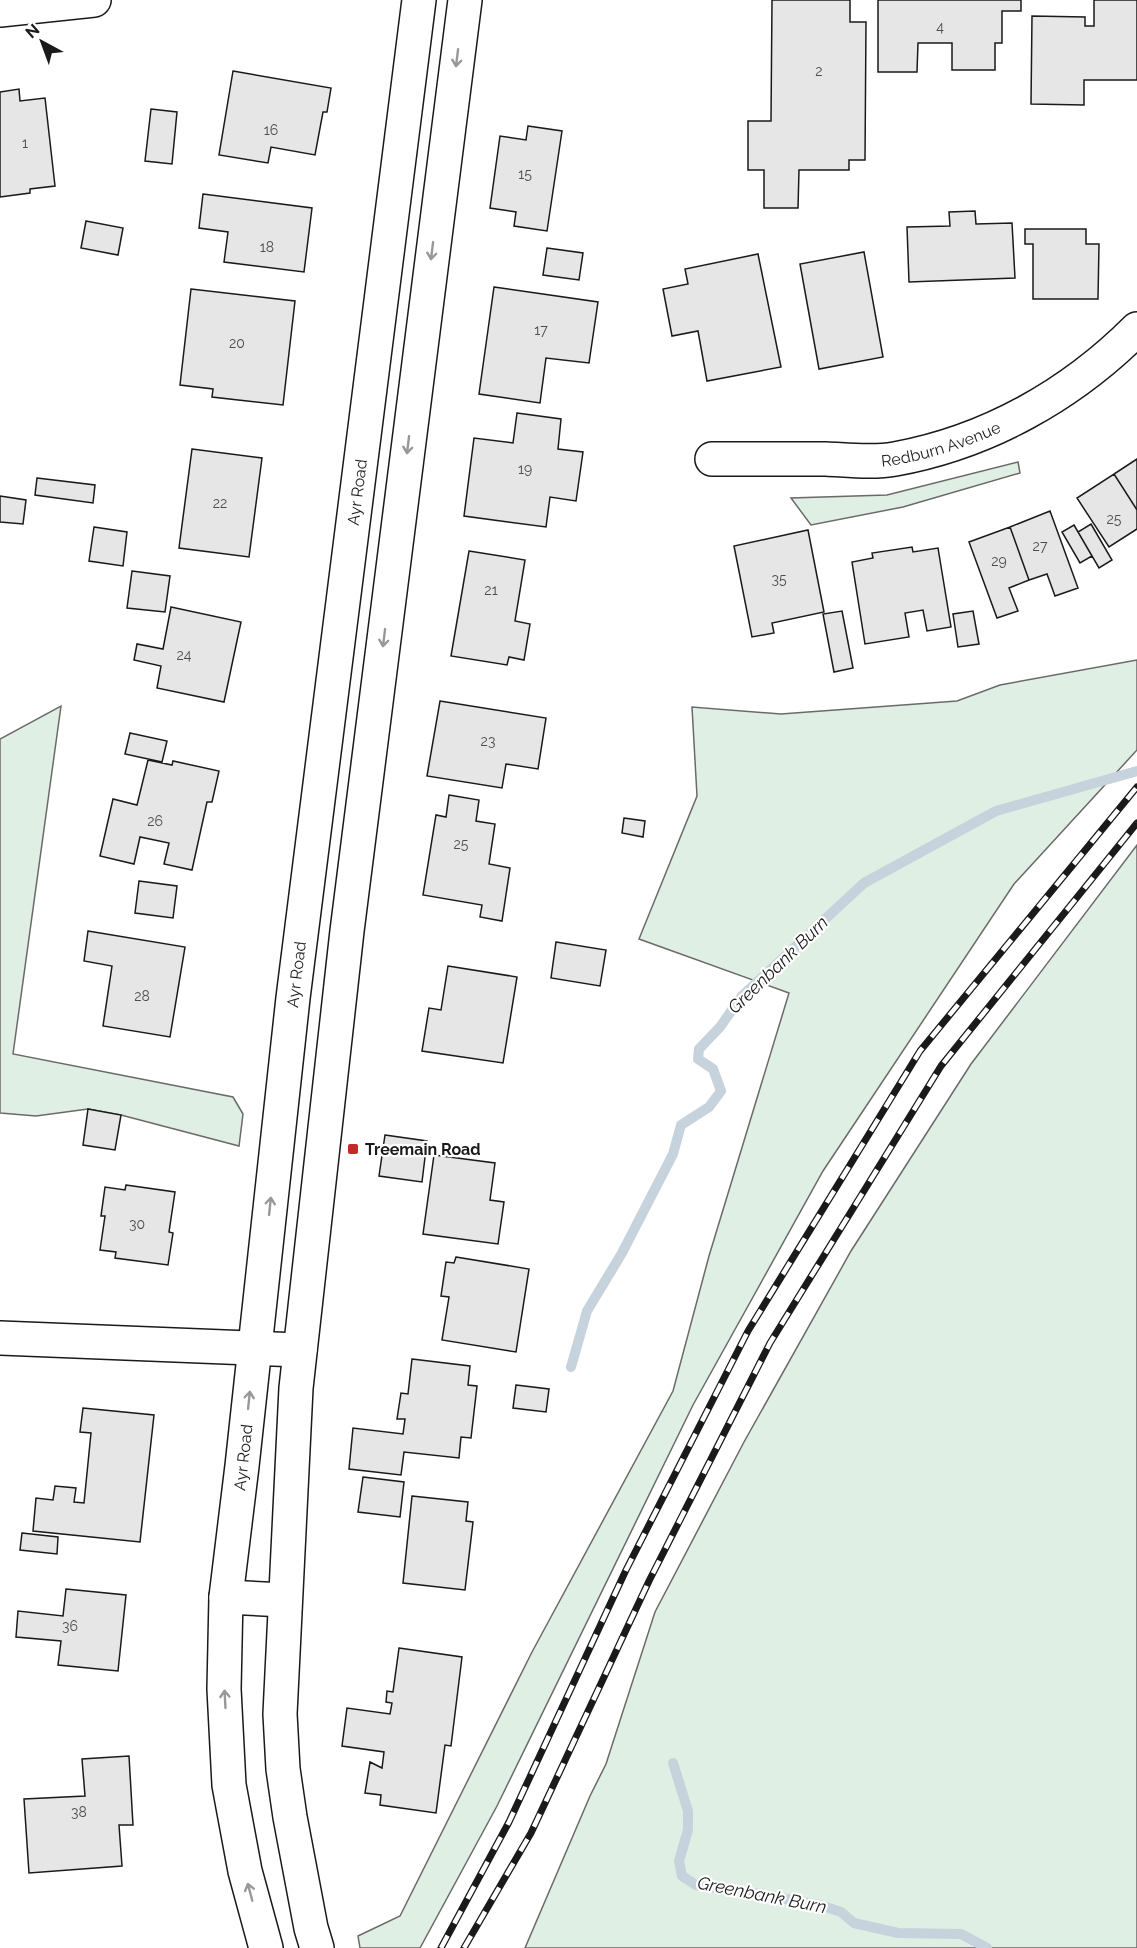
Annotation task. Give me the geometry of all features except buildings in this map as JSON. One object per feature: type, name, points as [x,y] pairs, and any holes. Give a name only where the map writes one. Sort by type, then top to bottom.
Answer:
[{"type":"main road","points":[[0,10],[94,0]]},
{"type":"main road","name":"Ayr Road","points":[[266,1948],[244,1871],[229,1785],[224,1689],[226,1597],[293,998],[419,0]]},
{"type":"main road","points":[[317,1948],[311,1928],[290,1817],[283,1769],[280,1714],[296,1388],[347,931],[465,0]]},
{"type":"main road","points":[[378,323],[423,326]]},
{"type":"main road","name":"Redburn Avenue","points":[[711,459],[893,459],[980,435],[1054,398],[1094,368],[1137,328]]},
{"type":"main road","points":[[0,1338],[300,1350]]},
{"type":"main road","points":[[226,1597],[284,1600]]},
{"type":"green space","points":[[1018,462],[1020,473],[903,507],[811,525],[791,498],[887,495]]},
{"type":"green space","points":[[1137,660],[1137,750],[1014,884],[823,1171],[693,1405],[497,1806],[420,1948],[360,1948],[358,1936],[400,1916],[532,1652],[673,1391],[709,1256],[789,993],[639,939],[697,796],[692,707],[781,714],[957,701],[1000,685]]},
{"type":"green space","points":[[61,706],[13,1054],[233,1097],[243,1114],[239,1146],[121,1115],[88,1109],[36,1116],[0,1113],[0,739]]},
{"type":"green space","points":[[1137,845],[1137,1948],[525,1948],[606,1764],[655,1612],[744,1442],[851,1251],[971,1064]]},
{"type":"waterway","name":"Greenbank Burn","points":[[571,1367],[587,1311],[622,1253],[673,1154],[681,1125],[709,1107],[721,1091],[713,1069],[698,1059],[699,1049],[720,1027],[741,997],[864,883],[996,811],[1137,771]]},
{"type":"waterway","name":"Greenbank Burn","points":[[673,1763],[688,1811],[688,1830],[679,1861],[682,1876],[696,1885],[823,1906],[841,1912],[854,1923],[898,1933],[961,1934],[987,1948]]},
{"type":"railway","points":[[441,1948],[509,1822],[626,1570],[748,1331],[920,1051],[1137,787]]},
{"type":"railway","points":[[464,1948],[531,1833],[649,1581],[770,1343],[941,1066],[1137,823]]},
{"type":"place","name":"Treemain Road","points":[[353,1149]]}]
